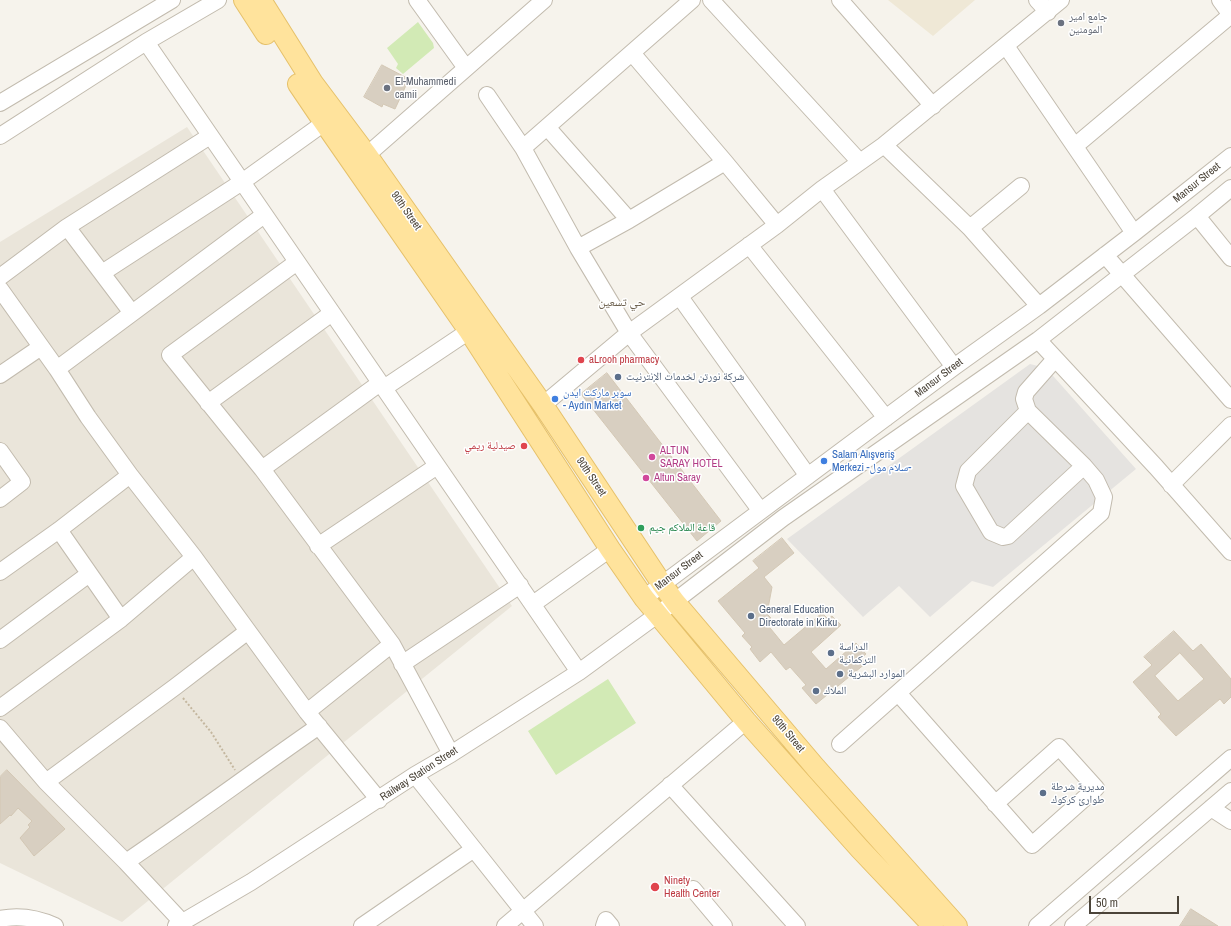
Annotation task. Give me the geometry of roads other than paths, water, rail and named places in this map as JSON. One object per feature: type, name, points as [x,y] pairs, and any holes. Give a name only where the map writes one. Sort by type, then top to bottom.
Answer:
[{"type":"main road","name":"90th Street","points":[[244,0],[324,123],[469,331],[610,549],[644,598],[746,721],[860,849],[933,926]]},
{"type":"main road","name":"90th Street","points":[[261,0],[313,83],[367,155],[543,405],[675,602],[816,768],[957,926]]},
{"type":"street","points":[[0,103],[172,0]]},
{"type":"street","points":[[0,136],[146,42],[218,0]]},
{"type":"street","points":[[417,0],[466,68]]},
{"type":"street","points":[[367,155],[544,0]]},
{"type":"street","points":[[522,148],[692,0]]},
{"type":"street","points":[[711,0],[859,161]]},
{"type":"street","points":[[840,0],[933,106]]},
{"type":"street","points":[[543,405],[629,333],[777,225],[859,161],[884,145],[933,106],[1006,46],[1042,6],[1061,0]]},
{"type":"street","points":[[1075,146],[1231,15],[1220,0]]},
{"type":"street","points":[[146,42],[579,672]]},
{"type":"street","points":[[1006,46],[1134,234]]},
{"type":"street","points":[[632,53],[777,225]]},
{"type":"street","points":[[487,95],[522,148],[578,248],[629,333],[760,510]]},
{"type":"street","points":[[102,273],[242,182],[324,123]]},
{"type":"street","points":[[547,127],[629,220]]},
{"type":"street","points":[[0,277],[67,227],[210,136]]},
{"type":"street","points":[[884,145],[970,228],[1038,306]]},
{"type":"street","name":"Mansur Street","points":[[644,598],[760,510],[1105,256],[1231,156]]},
{"type":"street","points":[[578,248],[629,220],[725,162]]},
{"type":"street","points":[[970,228],[1021,186]]},
{"type":"street","name":"Mansur Street","points":[[657,615],[783,518],[1038,340],[1231,188]]},
{"type":"street","points":[[822,190],[954,367]]},
{"type":"street","points":[[57,369],[264,215]]},
{"type":"street","points":[[1197,216],[1231,258]]},
{"type":"street","points":[[67,227],[132,313]]},
{"type":"street","points":[[750,245],[886,418]]},
{"type":"street","points":[[1105,256],[1231,400]]},
{"type":"street","points":[[297,262],[170,355],[262,469],[392,644],[451,754]]},
{"type":"street","points":[[0,288],[130,476],[194,557],[307,712],[379,800]]},
{"type":"street","points":[[680,297],[808,476]]},
{"type":"street","points":[[208,403],[332,313]]},
{"type":"street","points":[[262,469],[382,385],[469,331]]},
{"type":"street","points":[[1038,340],[1231,552]]},
{"type":"street","points":[[0,375],[41,347]]},
{"type":"street","points":[[840,744],[1101,513],[1104,497],[1096,480],[1084,466],[1028,411],[1024,399],[1026,392],[1055,359]]},
{"type":"street","points":[[1028,411],[968,471],[964,486],[992,532],[1003,537],[1008,536],[1084,466]]},
{"type":"street","points":[[1171,485],[1231,425]]},
{"type":"street","points":[[0,451],[22,482],[0,499]]},
{"type":"street","points":[[318,546],[437,466]]},
{"type":"street","points":[[0,572],[59,530],[130,476]]},
{"type":"street","points":[[59,530],[121,619]]},
{"type":"street","points":[[533,604],[610,549]]},
{"type":"street","points":[[0,708],[121,619],[194,557]]},
{"type":"street","points":[[0,640],[89,574]]},
{"type":"street","points":[[402,664],[520,585]]},
{"type":"street","name":"Railway Station Street","points":[[179,924],[200,920],[251,882],[379,800],[415,775],[451,754],[579,672],[657,615]]},
{"type":"street","points":[[46,782],[175,687],[248,630]]},
{"type":"street","points":[[307,712],[392,644]]},
{"type":"street","points":[[898,693],[995,804],[1032,845],[1096,788],[1060,747],[995,804]]},
{"type":"street","points":[[505,926],[746,721]]},
{"type":"street","points":[[126,862],[319,726]]},
{"type":"street","points":[[0,728],[46,782],[126,862],[179,924]]},
{"type":"street","points":[[1037,926],[1231,758]]},
{"type":"street","points":[[415,775],[535,926]]},
{"type":"street","points":[[670,785],[797,926]]},
{"type":"street","points":[[1073,926],[1230,792]]},
{"type":"street","points":[[1211,808],[1231,821]]},
{"type":"street","points":[[362,926],[474,849]]},
{"type":"street","points":[[693,889],[724,926]]},
{"type":"street","points":[[0,919],[10,917],[26,917],[43,921],[55,926]]},
{"type":"street","points":[[604,926],[606,920],[611,926]]},
{"type":"place","name":"جامع امير المومنين","points":[[1061,23]]},
{"type":"place","name":"El-Muhammedi camii","points":[[387,88]]},
{"type":"place","name":"aLrooh pharmacy","points":[[581,360]]},
{"type":"place","name":"شركة نورتن لخدمات الإنترنيت","points":[[618,377]]},
{"type":"place","name":"سوبر ماركت ايدن - Aydın Market","points":[[555,399]]},
{"type":"place","name":"صيدلية ريمي","points":[[524,446]]},
{"type":"place","name":"ALTUN SARAY HOTEL","points":[[652,457]]},
{"type":"place","name":"Salam Alışveriş Merkezi -سلام مول-","points":[[824,461]]},
{"type":"place","name":"Altun Saray","points":[[646,478]]},
{"type":"place","name":"قاعة الملاكم جيم","points":[[641,528]]},
{"type":"place","name":"General Education Directorate in Kirku","points":[[751,616]]},
{"type":"place","name":"الدراسة التركمانية","points":[[831,653]]},
{"type":"place","name":"الموارد البشرية","points":[[840,674]]},
{"type":"place","name":"الملاك","points":[[816,691]]},
{"type":"place","name":"مديرية شرطة طوارئ كركوك","points":[[1043,793]]},
{"type":"place","name":"Ninety Health Center","points":[[655,887]]},
{"type":"district","name":"حي تسعين","points":[[622,303]]}]
